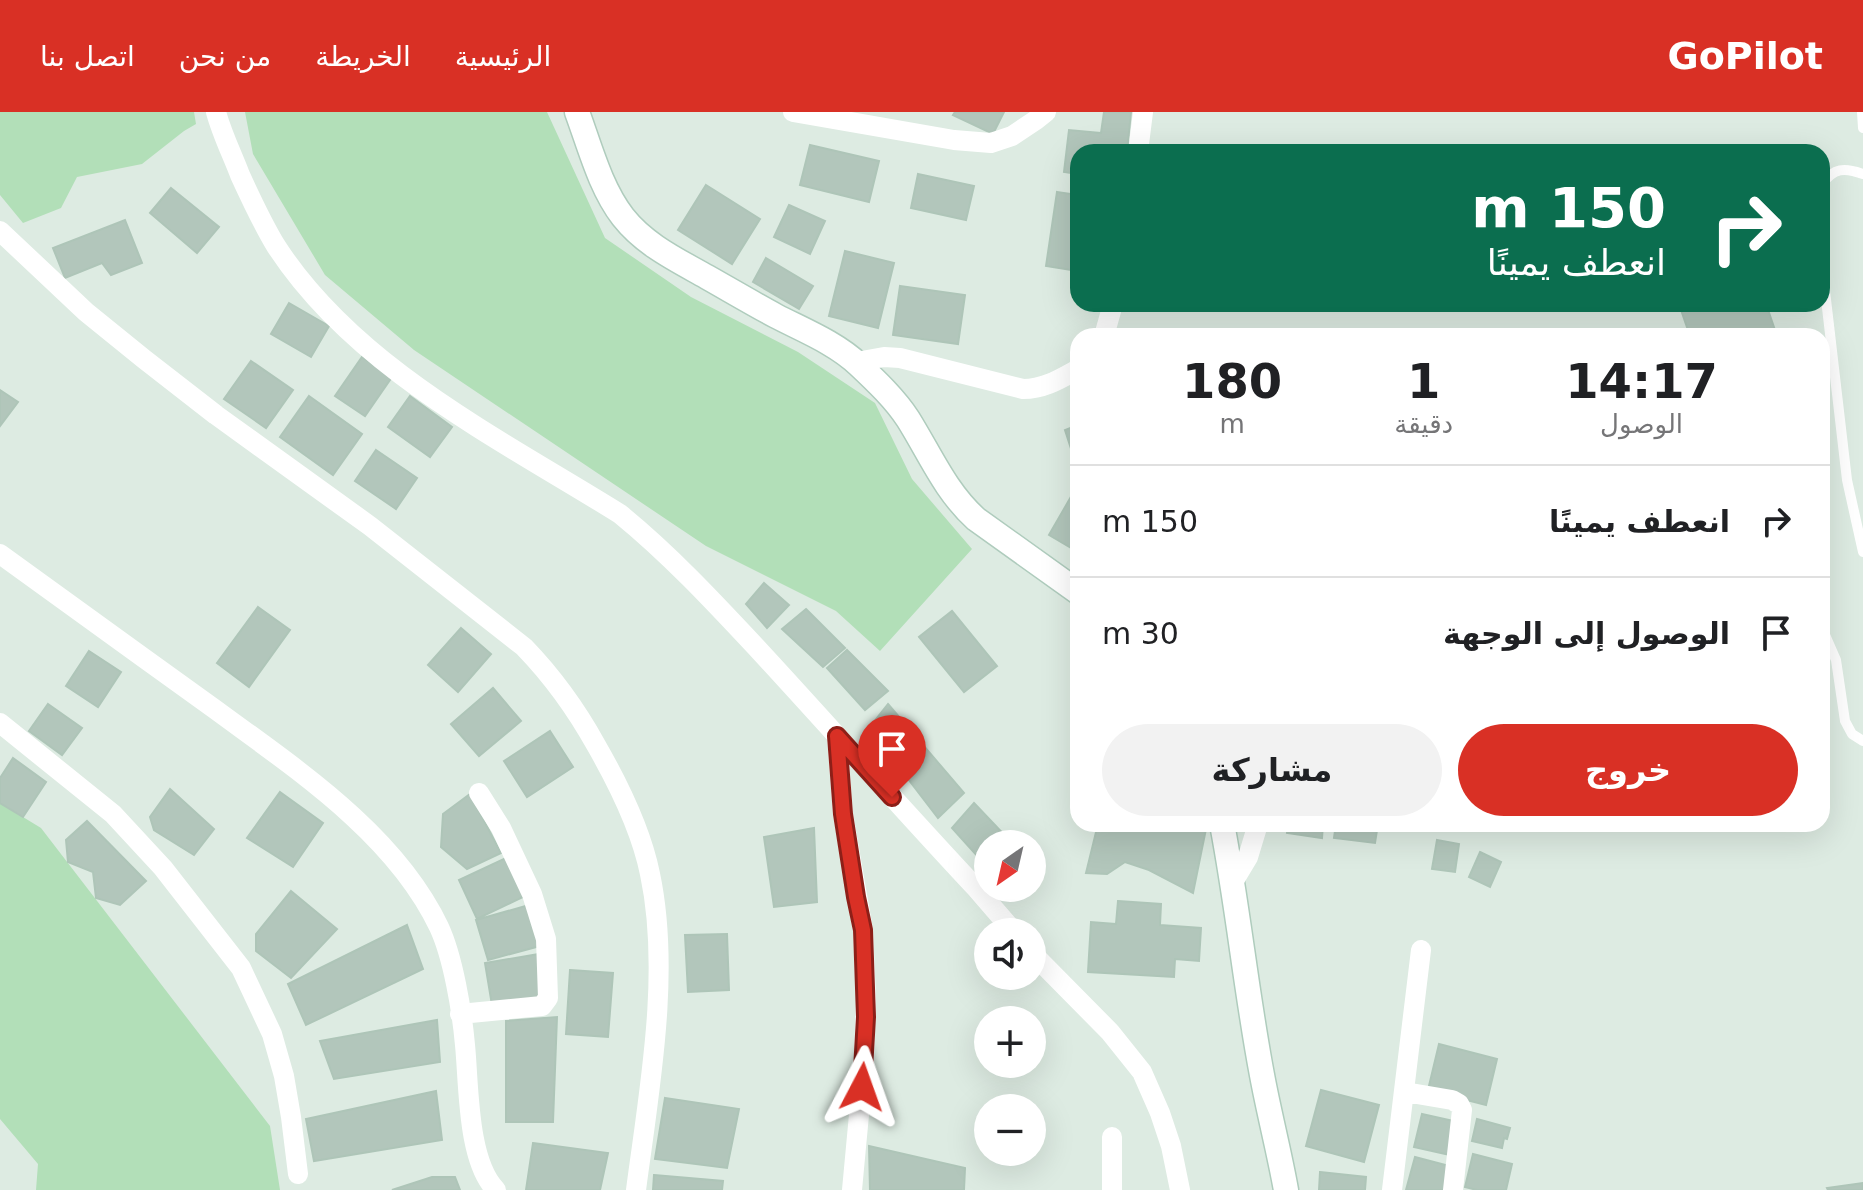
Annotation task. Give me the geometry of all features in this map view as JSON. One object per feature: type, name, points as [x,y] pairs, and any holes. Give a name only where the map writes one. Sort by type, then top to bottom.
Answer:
[{"type":"street","points":[[216,112],[256,211],[276,246],[332,316],[369,349],[456,413],[620,514],[678,564],[1001,918]]},
{"type":"street","points":[[577,112],[614,204],[642,238],[856,362],[906,416],[963,508],[1070,586]]},
{"type":"street","points":[[793,112],[954,140],[991,143],[1012,136],[1046,112]]},
{"type":"street","points":[[1139,144],[1143,112]]},
{"type":"street","points":[[0,231],[86,312],[144,359],[370,526],[524,647],[580,717],[631,813],[650,873],[656,922],[659,991],[636,1190]]},
{"type":"street","points":[[856,362],[884,357],[900,358],[1023,389],[1035,389],[1070,373]]},
{"type":"street","points":[[0,554],[333,799],[374,837],[406,873],[441,930],[451,963],[465,1042],[470,1124],[489,1183],[496,1190]]},
{"type":"street","points":[[0,723],[113,814],[163,868],[241,968],[272,1034],[284,1076],[298,1174]]},
{"type":"street","points":[[837,736],[843,814],[863,930],[865,985],[864,1061],[852,1190]]},
{"type":"street","points":[[460,1014],[542,1006],[548,998],[546,939],[532,894],[501,828],[479,793]]},
{"type":"street","points":[[1224,832],[1262,1077],[1286,1190]]},
{"type":"street","points":[[1233,882],[1248,857],[1256,832]]},
{"type":"street","points":[[1392,1190],[1421,950]]},
{"type":"street","points":[[1046,967],[1110,1032],[1142,1072],[1160,1113],[1180,1190]]},
{"type":"street","points":[[1405,1092],[1452,1100],[1462,1110],[1453,1190]]},
{"type":"street","points":[[1112,1137],[1112,1190]]},
{"type":"lane","points":[[1862,112],[1863,128]]},
{"type":"lane","points":[[1830,174],[1842,169],[1863,174]]},
{"type":"lane","points":[[1830,334],[1847,480],[1863,552]]},
{"type":"lane","points":[[1830,646],[1836,660],[1845,721],[1852,734],[1863,741]]},
{"type":"green space","points":[[0,112],[194,112],[196,124],[142,164],[77,177],[61,208],[23,223],[0,195]]},
{"type":"green space","points":[[245,112],[547,112],[605,238],[691,297],[798,352],[875,403],[912,479],[972,549],[880,651],[836,611],[706,546],[414,350],[325,275],[253,154]]},
{"type":"green space","points":[[0,803],[41,828],[270,1126],[280,1190],[36,1190],[38,1164],[0,1119]]},
{"type":"building","points":[[955,112],[1004,112],[993,134],[953,115]]},
{"type":"building","points":[[1104,112],[1131,112],[1128,144],[1070,144],[1070,173],[1064,172],[1069,130],[1101,133]]},
{"type":"building","points":[[810,145],[879,161],[869,202],[800,185]]},
{"type":"building","points":[[918,174],[974,186],[966,220],[911,208]]},
{"type":"building","points":[[706,185],[760,219],[732,264],[678,230]]},
{"type":"building","points":[[171,188],[219,227],[197,253],[150,213]]},
{"type":"building","points":[[1057,192],[1070,194],[1070,270],[1046,266]]},
{"type":"building","points":[[789,205],[825,221],[810,254],[774,237]]},
{"type":"building","points":[[125,220],[142,263],[111,275],[102,263],[65,278],[53,248]]},
{"type":"building","points":[[845,251],[894,263],[878,328],[829,316]]},
{"type":"building","points":[[766,258],[813,286],[799,309],[753,282]]},
{"type":"building","points":[[900,286],[965,295],[958,344],[893,335]]},
{"type":"building","points":[[289,303],[329,326],[311,357],[271,334]]},
{"type":"building","points":[[1682,312],[1769,312],[1774,328],[1687,328]]},
{"type":"building","points":[[362,357],[392,377],[365,416],[335,396]]},
{"type":"building","points":[[251,361],[293,390],[266,428],[224,399]]},
{"type":"building","points":[[0,390],[18,402],[0,426]]},
{"type":"building","points":[[309,396],[362,434],[333,475],[280,437]]},
{"type":"building","points":[[410,396],[452,427],[430,457],[388,427]]},
{"type":"building","points":[[1070,428],[1070,446],[1065,430]]},
{"type":"building","points":[[376,450],[417,478],[396,509],[355,481]]},
{"type":"building","points":[[1070,498],[1070,547],[1049,535]]},
{"type":"building","points":[[764,583],[789,605],[767,628],[746,604]]},
{"type":"building","points":[[258,607],[290,630],[249,687],[217,663]]},
{"type":"building","points":[[806,609],[845,648],[823,667],[782,629]]},
{"type":"building","points":[[952,611],[997,666],[964,692],[919,637]]},
{"type":"building","points":[[461,628],[491,654],[458,692],[428,665]]},
{"type":"building","points":[[847,650],[888,691],[865,710],[827,668]]},
{"type":"building","points":[[89,651],[121,672],[98,707],[66,686]]},
{"type":"building","points":[[493,688],[521,721],[479,756],[451,724]]},
{"type":"building","points":[[48,704],[82,728],[62,755],[29,731]]},
{"type":"building","points":[[888,704],[964,793],[938,818],[869,728]]},
{"type":"building","points":[[550,731],[573,767],[527,797],[504,761]]},
{"type":"building","points":[[13,758],[46,782],[23,817],[0,803],[0,778]]},
{"type":"building","points":[[170,789],[214,829],[194,855],[154,830],[150,817]]},
{"type":"building","points":[[280,792],[323,823],[293,867],[247,838]]},
{"type":"building","points":[[470,794],[501,853],[467,869],[441,847],[443,814]]},
{"type":"building","points":[[974,803],[1000,830],[974,830],[974,852],[952,828]]},
{"type":"building","points":[[87,821],[146,881],[120,905],[96,898],[93,872],[68,862],[66,840]]},
{"type":"building","points":[[814,828],[817,902],[774,907],[764,837]]},
{"type":"building","points":[[1096,832],[1205,832],[1193,893],[1149,870],[1125,862],[1107,874],[1086,873]]},
{"type":"building","points":[[1287,832],[1322,832],[1322,838]]},
{"type":"building","points":[[1335,832],[1377,832],[1375,843],[1334,838]]},
{"type":"building","points":[[1437,840],[1459,844],[1455,872],[1432,869]]},
{"type":"building","points":[[1480,852],[1501,862],[1490,887],[1469,877]]},
{"type":"building","points":[[508,857],[527,895],[477,919],[459,880]]},
{"type":"building","points":[[291,891],[337,929],[291,978],[256,951],[256,934]]},
{"type":"building","points":[[1118,901],[1161,904],[1160,925],[1201,928],[1199,961],[1175,959],[1174,977],[1088,972],[1091,922],[1116,924]]},
{"type":"building","points":[[529,905],[540,946],[488,960],[476,920]]},
{"type":"building","points":[[407,925],[423,969],[306,1025],[288,984]]},
{"type":"building","points":[[727,934],[729,990],[688,992],[685,935]]},
{"type":"building","points":[[539,954],[546,996],[492,1005],[485,963]]},
{"type":"building","points":[[570,970],[613,973],[608,1037],[566,1034]]},
{"type":"building","points":[[557,1017],[553,1122],[506,1122],[506,1021]]},
{"type":"building","points":[[437,1020],[440,1062],[334,1079],[320,1041]]},
{"type":"building","points":[[1439,1044],[1497,1059],[1486,1105],[1428,1090]]},
{"type":"building","points":[[1321,1090],[1379,1105],[1364,1162],[1306,1146]]},
{"type":"building","points":[[436,1091],[442,1140],[314,1161],[306,1119]]},
{"type":"building","points":[[665,1098],[739,1109],[727,1168],[655,1159]]},
{"type":"building","points":[[1422,1114],[1458,1122],[1450,1155],[1414,1147]]},
{"type":"building","points":[[1477,1119],[1510,1128],[1502,1148],[1472,1141]]},
{"type":"building","points":[[533,1143],[608,1153],[600,1190],[526,1190]]},
{"type":"building","points":[[869,1146],[965,1168],[964,1190],[870,1190]]},
{"type":"building","points":[[1473,1154],[1512,1164],[1506,1190],[1465,1187]]},
{"type":"building","points":[[1415,1157],[1453,1167],[1447,1190],[1406,1190]]},
{"type":"building","points":[[1320,1172],[1366,1177],[1365,1190],[1319,1190]]},
{"type":"building","points":[[654,1175],[723,1181],[722,1190],[653,1190]]},
{"type":"building","points":[[432,1177],[455,1177],[460,1190],[392,1190]]},
{"type":"building","points":[[1863,1183],[1863,1190],[1827,1188]]},
{"type":"route","points":[[862,1087],[866,1017],[863,930],[843,814],[837,736],[892,797]]}]
